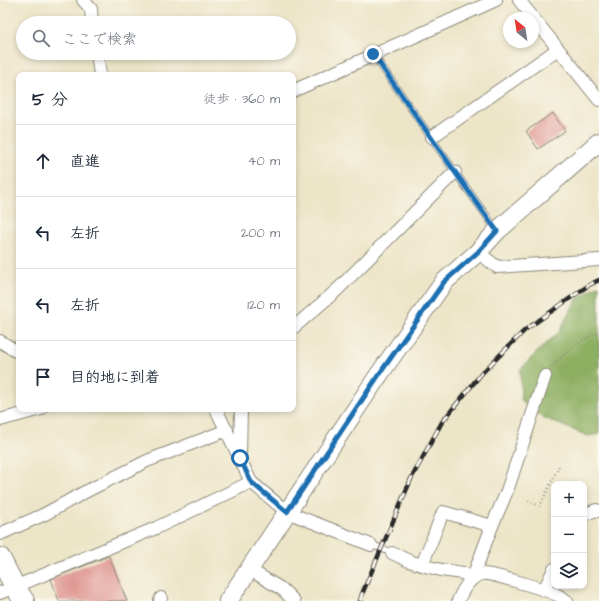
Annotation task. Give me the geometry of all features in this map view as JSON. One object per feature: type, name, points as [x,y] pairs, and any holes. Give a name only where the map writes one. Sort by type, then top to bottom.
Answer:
[{"type":"main road","points":[[228,601],[378,376],[444,282],[478,252],[497,231],[599,142]]},
{"type":"main road","points":[[0,558],[13,594]]},
{"type":"street","points":[[83,0],[91,9],[92,16]]},
{"type":"street","points":[[296,90],[496,0]]},
{"type":"street","points":[[519,0],[599,100]]},
{"type":"street","points":[[432,137],[558,49]]},
{"type":"street","points":[[98,60],[100,72]]},
{"type":"street","points":[[296,325],[338,290],[455,172]]},
{"type":"street","points":[[478,252],[497,267],[599,260]]},
{"type":"street","points":[[0,341],[16,351]]},
{"type":"street","points":[[458,601],[464,588],[472,579],[507,491],[545,376]]},
{"type":"street","points":[[0,420],[30,412]]},
{"type":"street","points":[[218,412],[251,482],[287,512],[371,545]]},
{"type":"street","points":[[240,458],[241,412]]},
{"type":"street","points":[[0,534],[45,514],[146,461],[227,430]]},
{"type":"street","points":[[13,594],[251,482]]},
{"type":"street","points":[[587,514],[596,510],[599,511]]},
{"type":"street","points":[[422,565],[443,512],[492,526]]},
{"type":"street","points":[[392,553],[422,565],[441,570],[464,573],[472,579]]},
{"type":"street","points":[[249,569],[283,590],[294,601]]},
{"type":"street","points":[[472,579],[483,574],[502,578],[558,595],[566,601]]},
{"type":"street","points":[[544,590],[551,575]]},
{"type":"lane","points":[[373,54],[497,231]]},
{"type":"lane","points":[[371,545],[392,553]]},
{"type":"path","points":[[545,376],[561,357],[576,344],[591,335],[599,333]]},
{"type":"path","points":[[528,500],[540,506],[559,466]]},
{"type":"green space","points":[[599,285],[599,434],[588,436],[531,412],[521,399],[520,370],[559,332],[578,298]]},
{"type":"building","points":[[553,113],[565,131],[538,149],[526,131]]},
{"type":"building","points":[[109,556],[127,601],[59,601],[51,579]]},
{"type":"railway","points":[[360,601],[411,479],[442,422],[482,373],[525,330],[589,285],[599,280]]},
{"type":"route","points":[[240,458],[251,482],[287,512],[378,376],[444,282],[478,252],[497,231],[373,54]]}]
